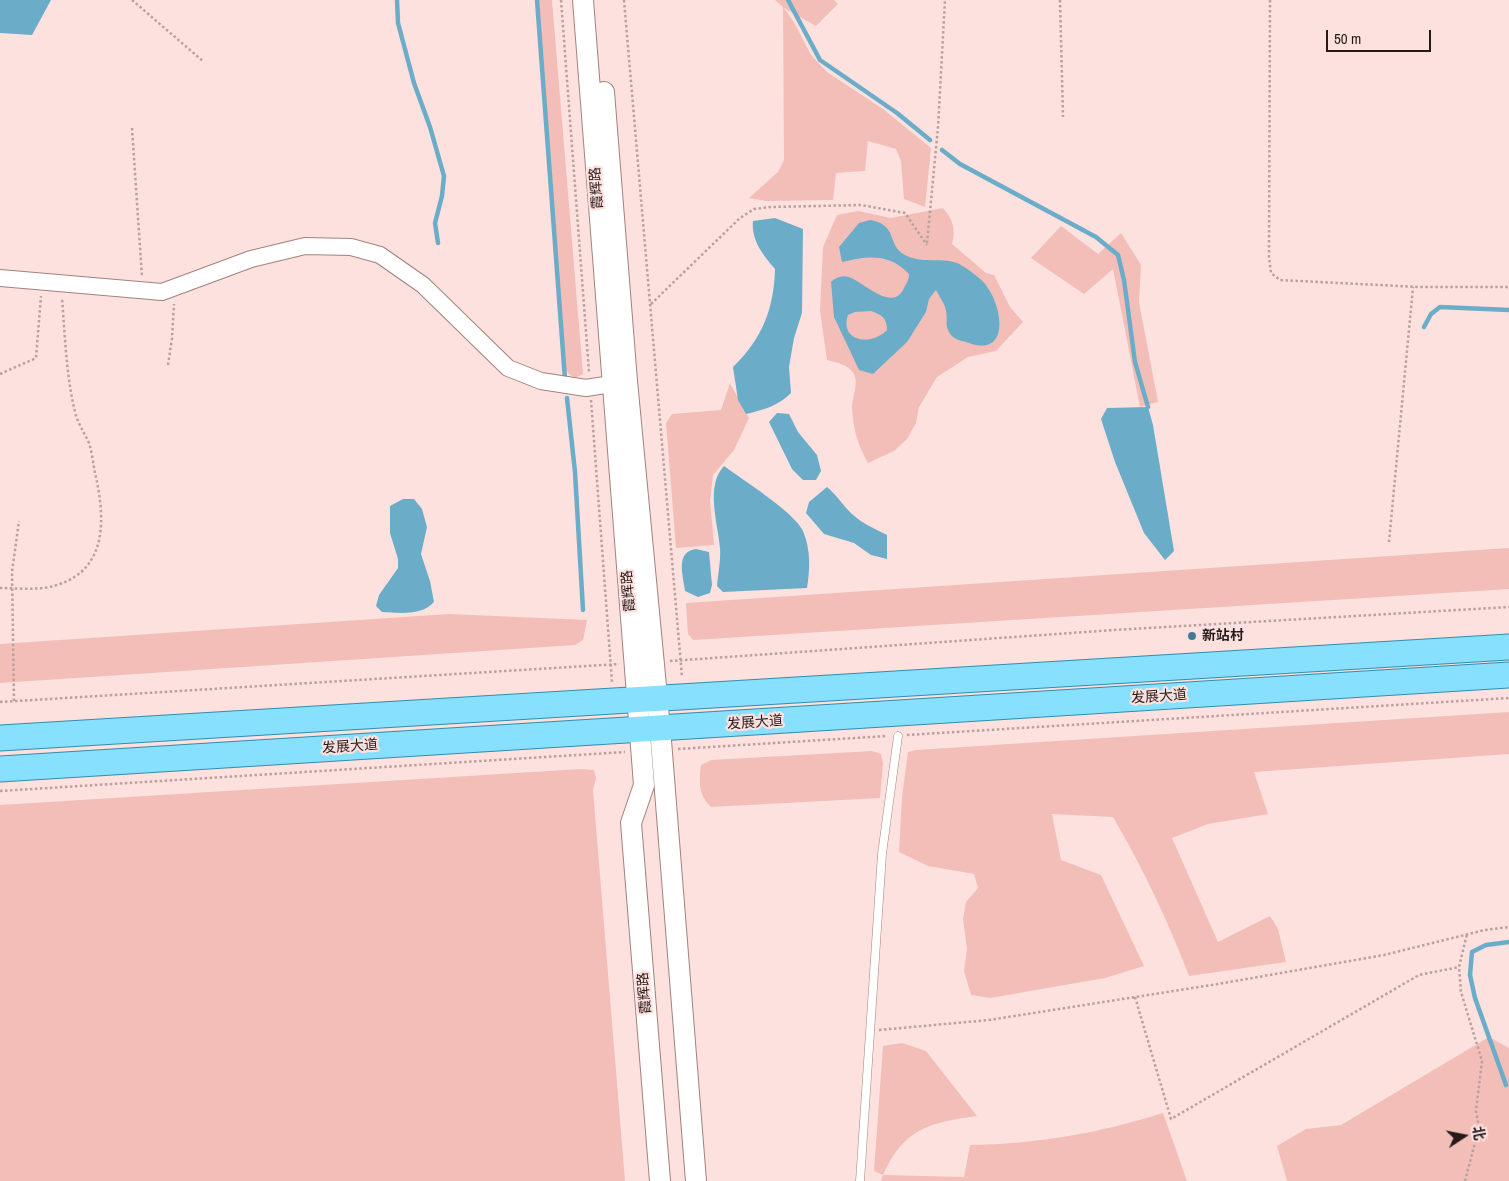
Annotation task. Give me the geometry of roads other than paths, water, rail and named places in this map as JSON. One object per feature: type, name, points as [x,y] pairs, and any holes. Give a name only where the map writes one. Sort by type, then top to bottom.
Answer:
[{"type":"main road","name":"发展大道","points":[[0,738],[1509,647]]},
{"type":"main road","name":"发展大道","points":[[0,769],[687,738],[1509,675]]},
{"type":"street","name":"霞辉路","points":[[583,0],[651,740],[696,1181]]},
{"type":"street","name":"霞辉路","points":[[596,0],[619,382]]},
{"type":"street","points":[[0,278],[162,292],[251,259],[305,246],[351,247],[380,255],[423,285],[508,368],[541,381],[586,388],[619,382]]},
{"type":"street","name":"霞辉路","points":[[651,740],[644,785],[631,823],[660,1181]]},
{"type":"lane","points":[[860,1181],[882,854],[898,736]]},
{"type":"water","points":[[0,0],[51,0],[32,35],[0,33]]},
{"type":"water","points":[[775,218],[803,229],[802,313],[794,338],[789,367],[791,393],[776,404],[746,414],[738,400],[733,367],[752,346],[759,334],[769,310],[775,269],[762,253],[756,241],[753,221]]},
{"type":"water","points":[[870,220],[885,226],[899,251],[911,258],[951,261],[979,278],[987,287],[998,311],[1000,323],[998,334],[993,342],[983,346],[953,337],[948,329],[944,306],[936,290],[929,299],[926,312],[907,342],[873,374],[859,370],[834,317],[831,282],[839,277],[849,277],[878,294],[893,298],[899,295],[904,288],[909,274],[894,262],[886,259],[861,258],[842,262],[839,247],[859,223]],"holes":[[[871,311],[885,320],[887,330],[880,335],[865,340],[852,336],[846,324],[848,315],[855,312]]]},
{"type":"water","points":[[1148,407],[1153,425],[1174,551],[1165,560],[1144,533],[1115,462],[1101,419],[1107,408]]},
{"type":"water","points":[[777,413],[789,414],[798,432],[817,455],[821,471],[816,480],[803,480],[792,469],[769,422]]},
{"type":"water","points":[[724,466],[779,506],[798,523],[806,538],[809,552],[807,588],[723,592],[717,586],[720,553],[714,494],[718,474]]},
{"type":"water","points":[[827,487],[856,518],[887,535],[887,559],[871,555],[854,543],[824,534],[806,513],[809,502]]},
{"type":"water","points":[[403,499],[414,499],[422,509],[427,527],[421,554],[430,581],[434,602],[417,612],[382,612],[376,606],[379,595],[398,568],[398,559],[390,533],[390,506]]},
{"type":"water","points":[[696,549],[709,552],[712,585],[710,593],[698,597],[685,591],[682,571],[685,555],[689,551]]},
{"type":"waterway","points":[[397,0],[398,23],[414,83],[430,127],[444,176],[442,196],[435,223],[438,243]]},
{"type":"waterway","points":[[537,0],[565,379]]},
{"type":"waterway","points":[[788,0],[820,60],[897,113],[930,140]]},
{"type":"waterway","points":[[942,150],[960,164],[1096,237],[1118,255],[1124,280],[1135,362],[1148,407]]},
{"type":"waterway","points":[[1424,327],[1431,314],[1440,307],[1509,310]]},
{"type":"waterway","points":[[567,398],[575,472],[583,610]]},
{"type":"waterway","points":[[1506,1085],[1475,998],[1470,975],[1472,952],[1486,945],[1509,942]]},
{"type":"place","name":"新站村","points":[[1192,636]]}]
